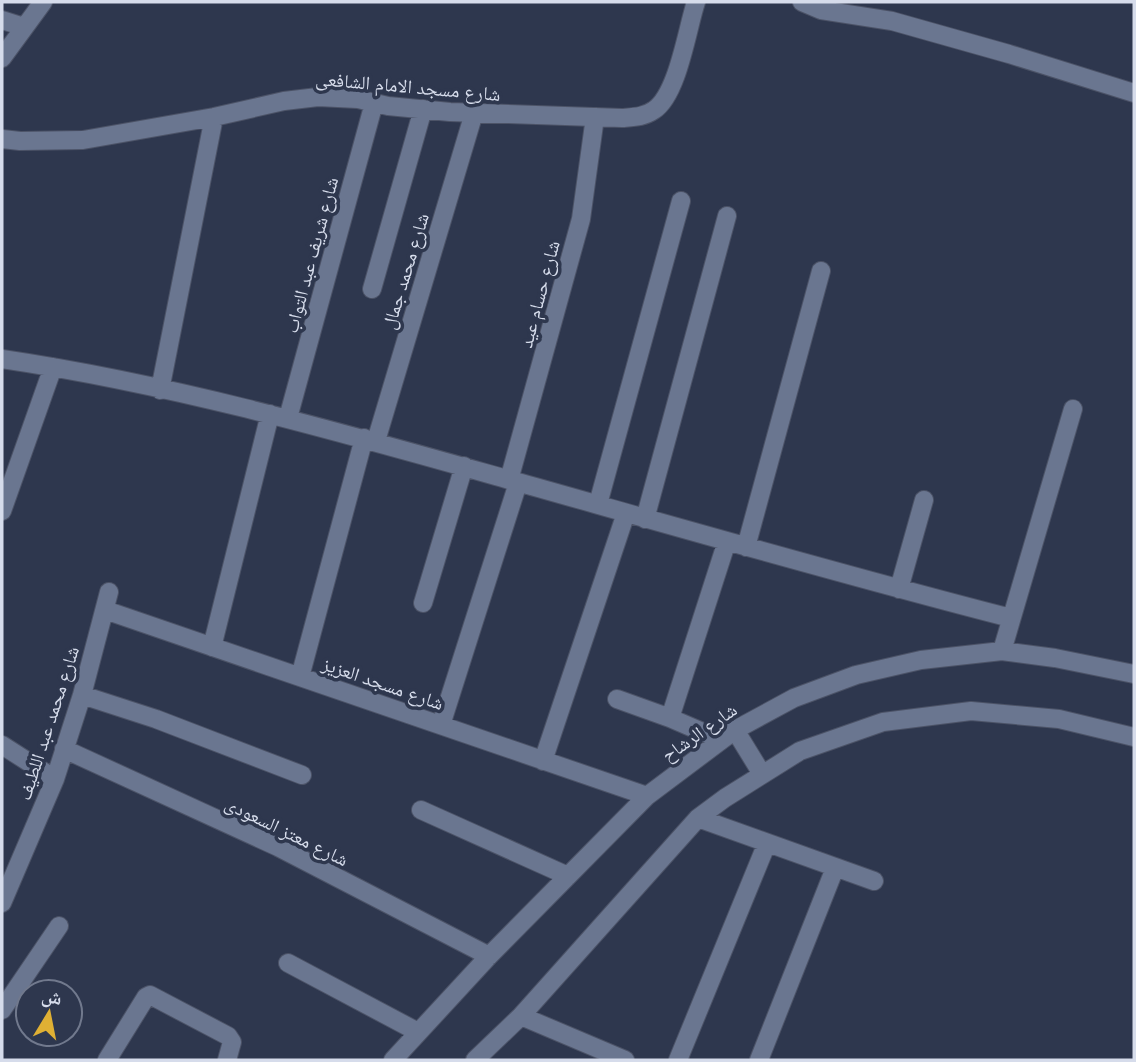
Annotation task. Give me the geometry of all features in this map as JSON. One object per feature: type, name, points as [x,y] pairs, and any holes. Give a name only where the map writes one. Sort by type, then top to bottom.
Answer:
[{"type":"street","points":[[2,58],[43,2]]},
{"type":"street","name":"شارع مسجد الامام الشافعى","points":[[2,139],[83,140],[318,97],[474,113],[642,116],[657,108],[668,93],[682,56],[696,2]]},
{"type":"street","points":[[802,2],[821,10],[867,16],[934,33],[1134,93]]},
{"type":"street","points":[[2,20],[24,27]]},
{"type":"street","name":"شارع شريف عبد التواب","points":[[212,647],[374,103]]},
{"type":"street","points":[[372,289],[423,109]]},
{"type":"street","name":"شارع محمد جمال","points":[[300,677],[370,440],[474,113]]},
{"type":"street","points":[[160,390],[214,117]]},
{"type":"street","name":"شارع حسام عيد","points":[[441,725],[514,481],[581,219],[595,117]]},
{"type":"street","points":[[598,504],[681,201]]},
{"type":"street","points":[[645,519],[727,216]]},
{"type":"street","points":[[746,547],[821,271]]},
{"type":"street","points":[[2,359],[53,366],[279,416],[1011,618]]},
{"type":"street","points":[[2,511],[5,490],[53,366]]},
{"type":"street","points":[[1002,651],[1073,409]]},
{"type":"street","points":[[423,603],[464,466]]},
{"type":"street","points":[[899,589],[924,500]]},
{"type":"street","points":[[543,761],[626,513]]},
{"type":"street","points":[[670,718],[727,541]]},
{"type":"street","name":"شارع مسجد العزيز","points":[[107,601],[212,647],[648,796]]},
{"type":"street","name":"شارع محمد عبد اللطيف","points":[[2,903],[55,779],[82,695],[107,601]]},
{"type":"street","name":"شارع الرشاح","points":[[393,1060],[489,956],[648,796],[732,736],[793,698],[856,675],[922,660],[1002,651],[1055,658],[1134,674]]},
{"type":"street","points":[[82,695],[156,719],[302,775]]},
{"type":"street","points":[[617,699],[732,736],[758,768]]},
{"type":"street","points":[[475,1060],[521,1016],[698,818],[758,768],[883,722],[971,711],[1059,719],[1134,737]]},
{"type":"street","points":[[2,745],[55,779]]},
{"type":"street","name":"شارع معتز السعودى","points":[[64,749],[278,847],[489,956]]},
{"type":"street","points":[[421,810],[568,876]]},
{"type":"street","points":[[698,818],[874,881]]},
{"type":"street","points":[[678,1060],[766,843]]},
{"type":"street","points":[[759,1060],[835,868]]},
{"type":"street","points":[[2,1010],[59,926]]},
{"type":"street","points":[[288,963],[418,1032]]},
{"type":"street","points":[[107,1060],[146,997],[150,995],[228,1035],[232,1042],[227,1060]]},
{"type":"street","points":[[521,1016],[625,1060]]}]
